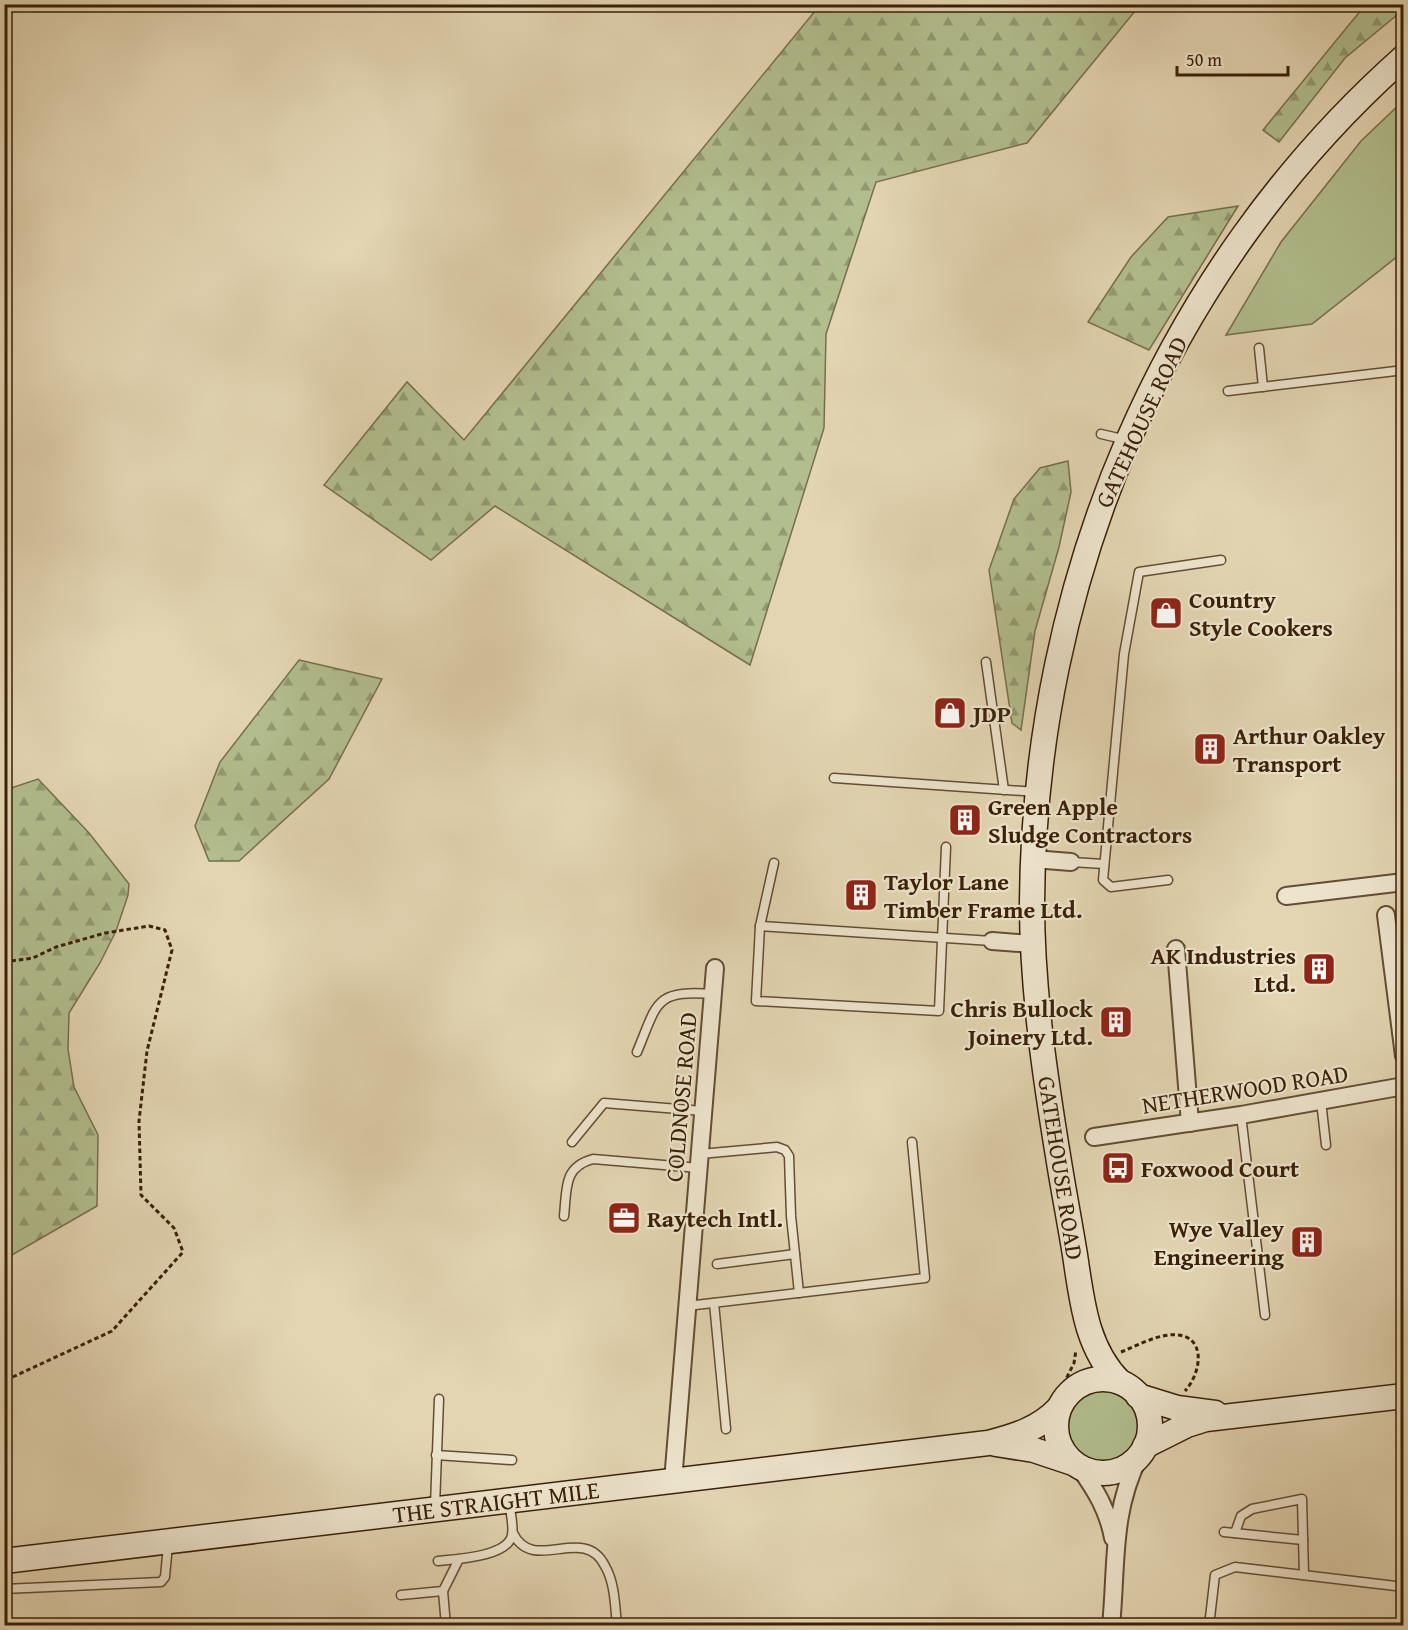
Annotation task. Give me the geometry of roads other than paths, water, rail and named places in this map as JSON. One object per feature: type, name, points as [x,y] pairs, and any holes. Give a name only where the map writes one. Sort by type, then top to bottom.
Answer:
[{"type":"main road","name":"GATEHOUSE ROAD","points":[[1129,1389],[1109,1371],[1101,1358],[1086,1320],[1056,1143],[1042,1042],[1033,944],[1034,859],[1037,792],[1049,705],[1082,563],[1128,441],[1174,345],[1203,296],[1255,221],[1307,154],[1380,78],[1404,57]]},
{"type":"main road","name":"GATEHOUSE ROAD","points":[[1063,1398],[1082,1363],[1086,1320]]},
{"type":"main road","points":[[1229,1415],[1177,1408],[1098,1379],[1086,1382],[1063,1398],[1056,1420],[1056,1433],[1065,1455],[1076,1465],[1095,1473],[1107,1473],[1130,1465],[1142,1451],[1187,1425],[1229,1415],[1404,1396]]},
{"type":"main road","points":[[1129,1389],[1149,1416],[1150,1430],[1142,1451]]},
{"type":"main road","name":"THE STRAIGHT MILE","points":[[4,1561],[988,1443],[1025,1432],[1050,1418],[1063,1398]]},
{"type":"main road","name":"THE STRAIGHT MILE","points":[[988,1443],[1034,1450],[1076,1465]]},
{"type":"street","points":[[1034,859],[1071,862]]},
{"type":"street","points":[[1286,896],[1404,882]]},
{"type":"street","points":[[1386,915],[1404,1056]]},
{"type":"street","points":[[992,941],[1033,944]]},
{"type":"street","points":[[1176,949],[1190,1122]]},
{"type":"street","name":"COLDNOSE ROAD","points":[[673,1481],[715,968]]},
{"type":"street","name":"NETHERWOOD ROAD","points":[[1094,1137],[1241,1115],[1404,1086]]},
{"type":"street","points":[[1111,1626],[1115,1544],[1126,1487],[1142,1451]]},
{"type":"street","points":[[1076,1465],[1098,1495],[1105,1509],[1115,1544]]},
{"type":"lane","points":[[1259,348],[1263,387]]},
{"type":"lane","points":[[1228,391],[1404,370]]},
{"type":"lane","points":[[1101,434],[1128,441]]},
{"type":"lane","points":[[1168,880],[1111,887],[1103,880],[1124,654],[1139,572],[1221,560]]},
{"type":"lane","points":[[986,663],[1004,790]]},
{"type":"lane","points":[[834,778],[1037,792]]},
{"type":"lane","points":[[774,863],[760,926],[756,1001],[939,1011],[946,847]]},
{"type":"lane","points":[[1071,862],[1104,864]]},
{"type":"lane","points":[[760,926],[992,941]]},
{"type":"lane","points":[[637,1052],[651,1019],[665,998],[685,992],[713,994]]},
{"type":"lane","points":[[1321,1101],[1326,1145]]},
{"type":"lane","points":[[572,1142],[604,1103],[703,1111]]},
{"type":"lane","points":[[1241,1115],[1265,1315]]},
{"type":"lane","points":[[687,1305],[925,1278],[912,1142]]},
{"type":"lane","points":[[564,1216],[569,1179],[580,1162],[593,1159],[699,1161],[777,1147],[785,1150],[789,1156],[799,1293]]},
{"type":"lane","points":[[717,1264],[795,1254]]},
{"type":"lane","points":[[714,1303],[726,1429]]},
{"type":"lane","points":[[435,1510],[439,1399]]},
{"type":"lane","points":[[436,1455],[512,1460]]},
{"type":"lane","points":[[1235,1533],[1241,1516],[1252,1509],[1302,1500],[1304,1575]]},
{"type":"lane","points":[[509,1501],[516,1540],[531,1550],[585,1547],[600,1557],[611,1580],[617,1626]]},
{"type":"lane","points":[[1224,1532],[1303,1540]]},
{"type":"lane","points":[[438,1561],[477,1557],[502,1547],[510,1541],[513,1533]]},
{"type":"lane","points":[[4,1589],[161,1582],[165,1577],[168,1541]]},
{"type":"lane","points":[[446,1626],[442,1591],[459,1558]]},
{"type":"lane","points":[[1209,1626],[1215,1575],[1235,1567],[1404,1587]]},
{"type":"lane","points":[[401,1595],[442,1591]]},
{"type":"place","name":"Country Style Cookers","points":[[1166,613]]},
{"type":"place","name":"JDP","points":[[950,713]]},
{"type":"place","name":"Arthur Oakley Transport","points":[[1210,749]]},
{"type":"place","name":"Green Apple Sludge Contractors","points":[[965,820]]},
{"type":"place","name":"Taylor Lane Timber Frame Ltd.","points":[[861,895]]},
{"type":"place","name":"AK Industries Ltd.","points":[[1319,969]]},
{"type":"place","name":"Chris Bullock Joinery Ltd.","points":[[1116,1022]]},
{"type":"place","name":"Foxwood Court","points":[[1118,1168]]},
{"type":"place","name":"Raytech Intl.","points":[[624,1218]]},
{"type":"place","name":"Wye Valley Engineering","points":[[1307,1242]]}]
